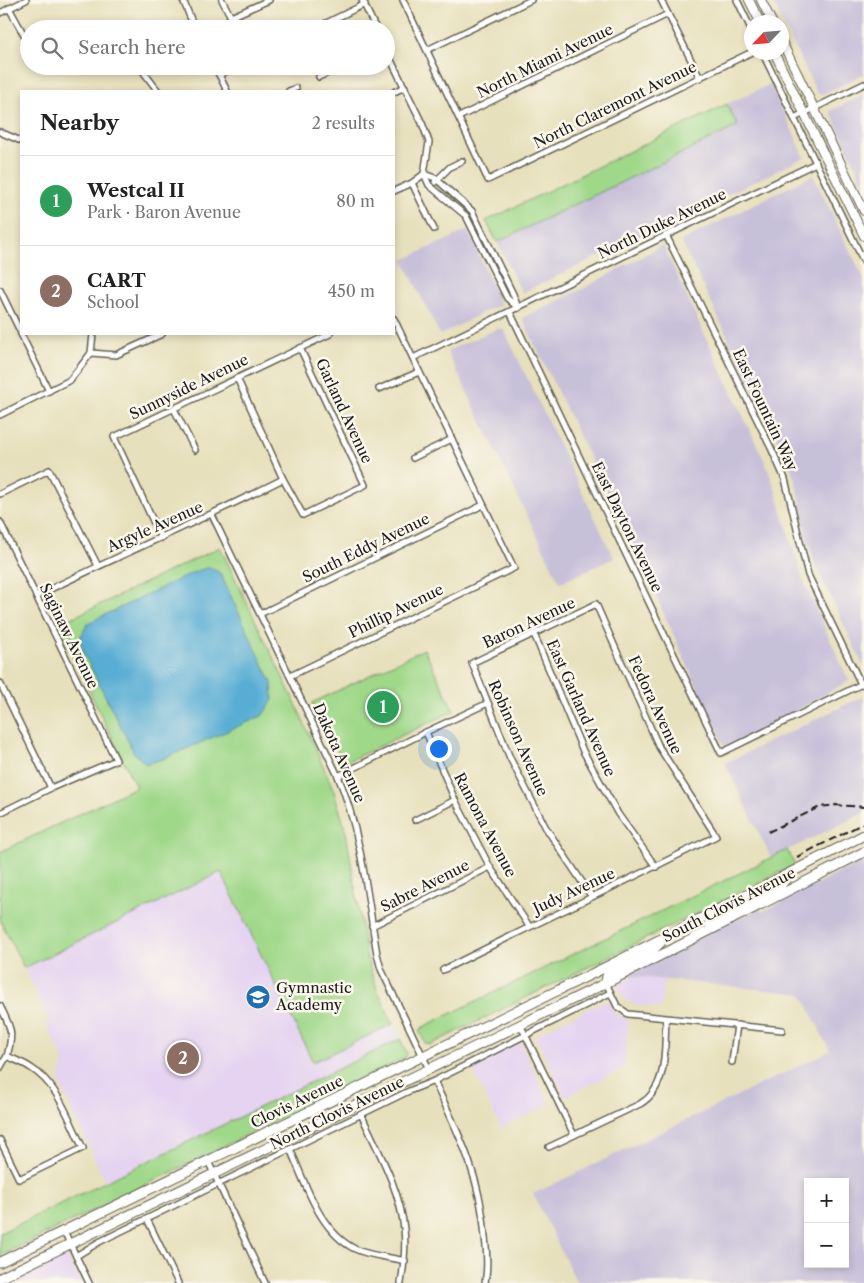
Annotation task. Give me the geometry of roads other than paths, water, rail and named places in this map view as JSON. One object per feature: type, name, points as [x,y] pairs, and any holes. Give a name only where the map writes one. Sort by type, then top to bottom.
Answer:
[{"type":"main road","points":[[749,0],[756,15]]},
{"type":"main road","points":[[761,0],[768,15]]},
{"type":"main road","points":[[789,57],[864,211]]},
{"type":"main road","points":[[778,60],[864,236]]},
{"type":"main road","name":"South Clovis Avenue","points":[[606,966],[864,836]]},
{"type":"main road","name":"South Clovis Avenue","points":[[606,983],[864,852]]},
{"type":"main road","points":[[732,919],[733,911],[780,886],[791,873]]},
{"type":"main road","points":[[687,942],[688,935],[724,916],[726,905]]},
{"type":"main road","points":[[606,983],[605,980],[609,973],[654,949],[667,935]]},
{"type":"main road","name":"Clovis Avenue","points":[[0,1262],[606,966]]},
{"type":"main road","name":"Clovis Avenue","points":[[0,1278],[606,983]]},
{"type":"street","points":[[0,13],[26,0]]},
{"type":"street","points":[[183,0],[192,20]]},
{"type":"street","points":[[222,0],[231,17]]},
{"type":"street","points":[[228,20],[269,0]]},
{"type":"street","points":[[403,0],[459,116]]},
{"type":"street","points":[[427,50],[531,0]]},
{"type":"street","points":[[662,0],[700,78]]},
{"type":"street","points":[[736,0],[744,16]]},
{"type":"street","points":[[330,20],[363,2],[372,20]]},
{"type":"street","points":[[10,8],[20,27]]},
{"type":"street","name":"North Miami Avenue","points":[[459,116],[668,14]]},
{"type":"street","name":"North Claremont Avenue","points":[[459,116],[488,180],[744,56]]},
{"type":"street","points":[[766,60],[864,262]]},
{"type":"street","points":[[395,68],[429,142],[424,174],[432,186],[466,216],[507,298],[518,308]]},
{"type":"street","points":[[146,75],[157,90]]},
{"type":"street","points":[[219,75],[226,90]]},
{"type":"street","points":[[319,77],[323,75]]},
{"type":"street","points":[[794,118],[864,84]]},
{"type":"street","points":[[395,92],[405,87]]},
{"type":"street","points":[[291,90],[296,88]]},
{"type":"street","points":[[0,132],[20,141]]},
{"type":"street","points":[[432,186],[450,167],[462,161]]},
{"type":"street","name":"North Duke Avenue","points":[[510,312],[816,163]]},
{"type":"street","points":[[424,174],[437,180],[472,211],[518,308]]},
{"type":"street","points":[[395,191],[412,183],[424,174]]},
{"type":"street","points":[[412,183],[434,229]]},
{"type":"street","name":"East Fountain Way","points":[[666,236],[785,479],[808,576],[863,683]]},
{"type":"street","points":[[0,290],[20,332]]},
{"type":"street","points":[[413,358],[510,312]]},
{"type":"street","name":"East Dayton Avenue","points":[[510,312],[722,753],[863,683]]},
{"type":"street","points":[[395,321],[483,505]]},
{"type":"street","points":[[21,335],[49,391]]},
{"type":"street","points":[[0,415],[70,380],[92,353],[93,335]]},
{"type":"street","points":[[92,353],[116,355],[160,335]]},
{"type":"street","name":"Sunnyside Avenue","points":[[161,538],[114,437],[328,335]]},
{"type":"street","name":"Garland Avenue","points":[[283,479],[303,515],[365,485],[300,348]]},
{"type":"street","points":[[379,389],[420,372]]},
{"type":"street","points":[[237,378],[283,479]]},
{"type":"street","points":[[174,408],[195,450]]},
{"type":"street","points":[[413,458],[452,439]]},
{"type":"street","points":[[0,494],[49,470],[98,566]]},
{"type":"street","name":"Argyle Avenue","points":[[36,596],[212,515],[283,479]]},
{"type":"street","name":"Phillip Avenue","points":[[290,676],[514,568],[483,505]]},
{"type":"street","name":"South Eddy Avenue","points":[[260,614],[483,505]]},
{"type":"street","name":"Dakota Avenue","points":[[212,515],[338,776],[348,801],[356,827],[381,969],[429,1069]]},
{"type":"street","name":"Saginaw Avenue","points":[[0,522],[116,760],[51,788]]},
{"type":"street","name":"Baron Avenue","points":[[472,663],[596,604]]},
{"type":"street","name":"Fedora Avenue","points":[[596,604],[659,747],[716,836]]},
{"type":"street","name":"East Garland Avenue","points":[[534,634],[583,752],[618,814],[656,867]]},
{"type":"street","name":"Robinson Avenue","points":[[472,663],[510,758],[546,828],[592,897]]},
{"type":"street","points":[[0,683],[51,788],[0,813]]},
{"type":"street","points":[[338,776],[488,703]]},
{"type":"street","name":"Ramona Avenue","points":[[426,732],[455,800],[490,867],[528,926]]},
{"type":"street","points":[[415,820],[455,800]]},
{"type":"street","name":"Judy Avenue","points":[[443,970],[528,926],[656,867],[716,836]]},
{"type":"street","name":"Sabre Avenue","points":[[372,926],[490,867]]},
{"type":"street","points":[[606,983],[617,1006],[628,1014],[782,1030]]},
{"type":"street","name":"North Clovis Avenue","points":[[76,1256],[99,1242],[361,1114],[434,1081],[610,993]]},
{"type":"street","points":[[0,1006],[11,1030],[11,1044],[0,1068]]},
{"type":"street","points":[[549,1147],[640,1104],[650,1096],[658,1084],[662,1070],[666,1018]]},
{"type":"street","points":[[520,1024],[574,1135]]},
{"type":"street","points":[[732,1062],[737,1025]]},
{"type":"street","points":[[0,1140],[19,1179],[83,1148],[48,1082],[32,1068],[6,1056]]},
{"type":"street","points":[[434,1081],[465,1148],[480,1193],[486,1248],[485,1283]]},
{"type":"street","points":[[361,1114],[398,1200],[405,1230],[405,1261],[401,1283]]},
{"type":"street","points":[[290,1150],[323,1219],[333,1232],[356,1249],[405,1261]]},
{"type":"street","points":[[208,1161],[264,1283]]},
{"type":"street","points":[[147,1219],[178,1283]]},
{"type":"street","points":[[64,1231],[89,1283]]},
{"type":"water","points":[[210,567],[220,573],[272,683],[273,700],[262,716],[163,759],[146,764],[134,753],[84,654],[80,638],[88,623],[194,572]]},
{"type":"railway","points":[[768,832],[820,807],[837,805],[864,807]]},
{"type":"railway","points":[[797,857],[864,823]]},
{"type":"place","name":"Westcal II","points":[[383,707]]},
{"type":"place","name":"Gymnastic Academy","points":[[258,997]]},
{"type":"place","name":"CART","points":[[183,1058]]}]
